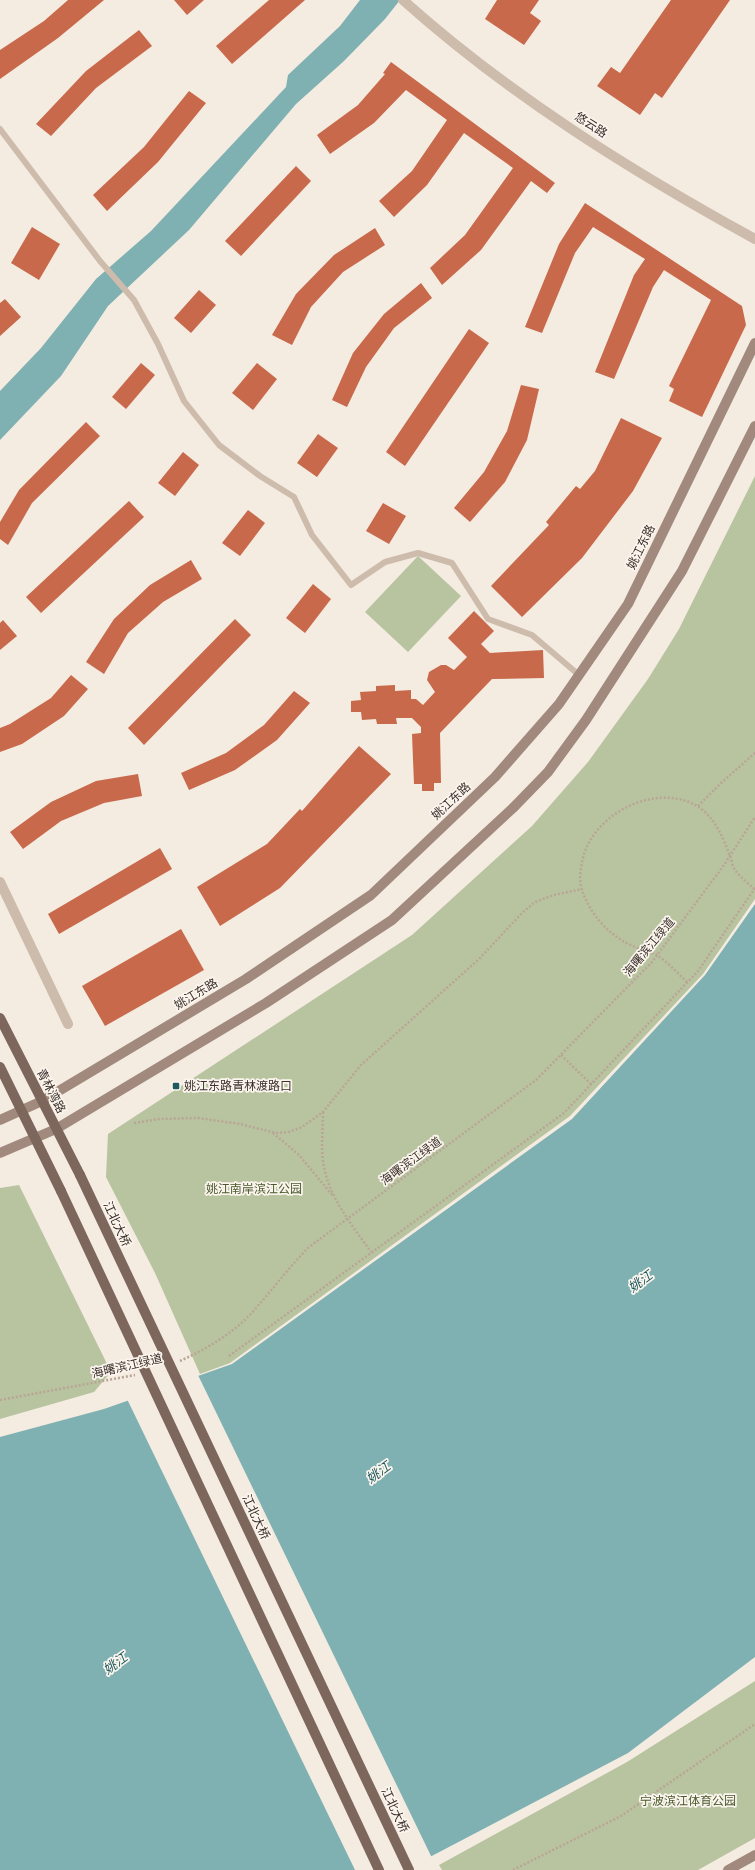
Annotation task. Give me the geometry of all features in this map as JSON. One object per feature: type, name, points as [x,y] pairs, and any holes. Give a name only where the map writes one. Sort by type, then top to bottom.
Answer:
[{"type":"main road","name":"姚江东路","points":[[0,1120],[42,1101],[246,979],[371,895],[495,777],[559,704],[628,604],[755,343]]},
{"type":"main road","points":[[0,1153],[56,1129],[266,1003],[392,920],[514,807],[548,772],[586,720],[682,570],[755,426]]},
{"type":"main road","name":"青林湾路","points":[[0,1018],[80,1175]]},
{"type":"main road","points":[[0,1067],[36,1138],[379,1870]]},
{"type":"main road","name":"江北大桥","points":[[80,1175],[409,1870]]},
{"type":"main road","points":[[728,1870],[755,1856]]},
{"type":"street","name":"悠云路","points":[[403,0],[510,88],[671,193],[755,239]]},
{"type":"street","points":[[0,882],[68,1024]]},
{"type":"lane","points":[[0,129],[100,261],[134,300],[158,344],[184,401],[219,445],[260,476],[294,497],[312,535],[351,585],[385,562],[418,553],[452,563],[488,619],[532,635],[579,675]]},
{"type":"path","points":[[698,806],[755,753]]},
{"type":"path","points":[[229,1356],[564,1113],[698,971],[755,889],[734,870],[730,856],[711,819],[698,806],[684,800],[667,798],[638,802],[619,811],[605,821],[585,847],[579,876],[582,889],[596,916],[613,936],[634,947],[657,955],[687,982]]},
{"type":"path","name":"海曙滨江绿道","points":[[178,1362],[197,1353],[233,1330],[255,1309],[290,1265],[309,1247],[510,1101],[536,1080],[657,955],[730,856],[755,817]]},
{"type":"path","points":[[134,1123],[159,1119],[198,1118],[240,1124],[272,1133],[289,1132],[302,1127],[323,1112],[361,1065],[479,959],[522,913],[535,902],[554,895],[582,889]]},
{"type":"path","points":[[561,1055],[591,1084]]},
{"type":"path","points":[[323,1112],[323,1161],[328,1183],[348,1219],[371,1252]]},
{"type":"path","points":[[272,1133],[299,1155],[336,1199]]},
{"type":"path","name":"海曙滨江绿道","points":[[0,1400],[136,1375]]},
{"type":"path","points":[[513,1870],[621,1816],[755,1724]]},
{"type":"green space","name":"姚江南岸滨江公园","points":[[755,476],[755,899],[703,974],[570,1116],[230,1363],[200,1374],[155,1273],[106,1177],[108,1134],[412,935],[532,826],[588,762],[648,679],[679,629]]},
{"type":"green space","points":[[418,556],[461,596],[408,652],[365,612]]},
{"type":"green space","points":[[19,1185],[111,1372],[94,1392],[0,1419],[0,1188]]},
{"type":"green space","name":"宁波滨江体育公园","points":[[755,1681],[755,1838],[698,1870],[442,1870],[439,1865],[627,1762]]},
{"type":"water","points":[[360,0],[400,0],[385,19],[344,61],[296,104],[189,230],[108,306],[61,376],[0,440],[0,391],[41,348],[96,279],[151,231],[286,87],[288,75],[340,26]]},
{"type":"water","name":"姚江","points":[[755,904],[755,1657],[628,1753],[405,1870],[0,1870],[0,1437],[104,1409],[232,1364],[572,1119],[705,975]]},
{"type":"pier","points":[[198,1375],[432,1858],[409,1870],[355,1870],[127,1399]]},
{"type":"building","points":[[68,0],[104,0],[58,38],[0,79],[0,50],[44,21]]},
{"type":"building","points":[[174,0],[204,0],[187,15]]},
{"type":"building","points":[[269,0],[305,0],[232,64],[216,46]]},
{"type":"building","points":[[497,0],[539,0],[530,13],[541,21],[524,45],[485,19]]},
{"type":"building","points":[[671,0],[730,0],[662,98],[655,93],[640,115],[597,86],[611,67],[620,73]]},
{"type":"building","points":[[139,30],[152,46],[96,88],[51,136],[36,124],[86,71]]},
{"type":"building","points":[[391,62],[555,183],[547,193],[531,181],[481,250],[442,285],[430,268],[465,235],[513,168],[464,133],[427,185],[394,217],[379,201],[412,171],[447,120],[406,90],[374,123],[330,154],[317,135],[358,105],[385,74],[383,73]]},
{"type":"building","points":[[189,91],[206,103],[158,162],[107,211],[93,195],[144,147]]},
{"type":"building","points":[[296,166],[311,181],[241,256],[225,241]]},
{"type":"building","points":[[585,203],[742,306],[746,325],[702,417],[669,401],[674,389],[669,386],[711,300],[664,270],[653,287],[614,379],[595,372],[634,275],[645,259],[593,227],[575,253],[542,333],[525,327],[559,244]]},
{"type":"building","points":[[32,227],[60,244],[39,280],[11,263]]},
{"type":"building","points":[[375,228],[385,245],[343,272],[311,307],[292,345],[272,335],[296,294],[334,255]]},
{"type":"building","points":[[421,283],[432,298],[394,328],[366,367],[347,407],[332,400],[353,353],[384,314]]},
{"type":"building","points":[[199,290],[216,305],[191,333],[174,318]]},
{"type":"building","points":[[5,299],[21,317],[0,336],[0,303]]},
{"type":"building","points":[[469,329],[489,343],[405,466],[386,452]]},
{"type":"building","points":[[141,363],[155,375],[126,409],[112,397]]},
{"type":"building","points":[[257,363],[277,379],[253,410],[232,393]]},
{"type":"building","points":[[521,385],[539,389],[527,440],[505,482],[470,522],[454,508],[484,472],[507,431]]},
{"type":"building","points":[[621,418],[662,438],[633,491],[582,558],[522,617],[491,586],[549,525],[546,522],[576,486],[580,489],[595,471]]},
{"type":"building","points":[[86,422],[100,436],[32,503],[8,545],[0,539],[0,522],[19,490]]},
{"type":"building","points":[[318,434],[338,448],[317,477],[297,463]]},
{"type":"building","points":[[183,452],[199,465],[175,496],[158,483]]},
{"type":"building","points":[[129,501],[144,517],[41,613],[26,597]]},
{"type":"building","points":[[383,503],[406,516],[389,544],[366,531]]},
{"type":"building","points":[[248,510],[265,523],[240,556],[222,543]]},
{"type":"building","points":[[191,560],[202,579],[163,602],[128,633],[104,674],[86,662],[114,619],[150,585]]},
{"type":"building","points":[[313,584],[331,599],[305,633],[286,618]]},
{"type":"building","points":[[474,611],[494,631],[481,644],[490,653],[543,650],[544,678],[492,679],[440,733],[441,783],[434,783],[434,791],[422,791],[422,784],[414,784],[412,734],[421,733],[421,727],[412,718],[396,718],[397,724],[377,724],[376,719],[362,720],[361,712],[351,712],[351,701],[361,700],[360,692],[376,691],[376,686],[395,685],[395,691],[411,690],[411,699],[416,699],[423,705],[435,692],[427,680],[429,672],[441,665],[446,665],[454,670],[467,657],[448,638]]},
{"type":"building","points":[[235,619],[251,635],[144,745],[128,728]]},
{"type":"building","points":[[3,620],[17,636],[0,650],[0,623]]},
{"type":"building","points":[[71,675],[88,689],[64,716],[22,744],[0,752],[0,728],[10,724],[51,698]]},
{"type":"building","points":[[294,691],[310,703],[277,740],[235,770],[189,790],[181,773],[226,753],[264,725]]},
{"type":"building","points":[[359,746],[391,774],[280,888],[220,926],[197,887],[267,844],[300,809],[302,811]]},
{"type":"building","points":[[138,774],[142,796],[104,803],[61,821],[23,849],[10,832],[51,802],[96,781]]},
{"type":"building","points":[[160,848],[172,869],[59,934],[48,914]]},
{"type":"building","points":[[181,929],[204,970],[105,1026],[82,986]]},
{"type":"place","name":"姚江东路青林渡路口","points":[[176,1086]]}]
